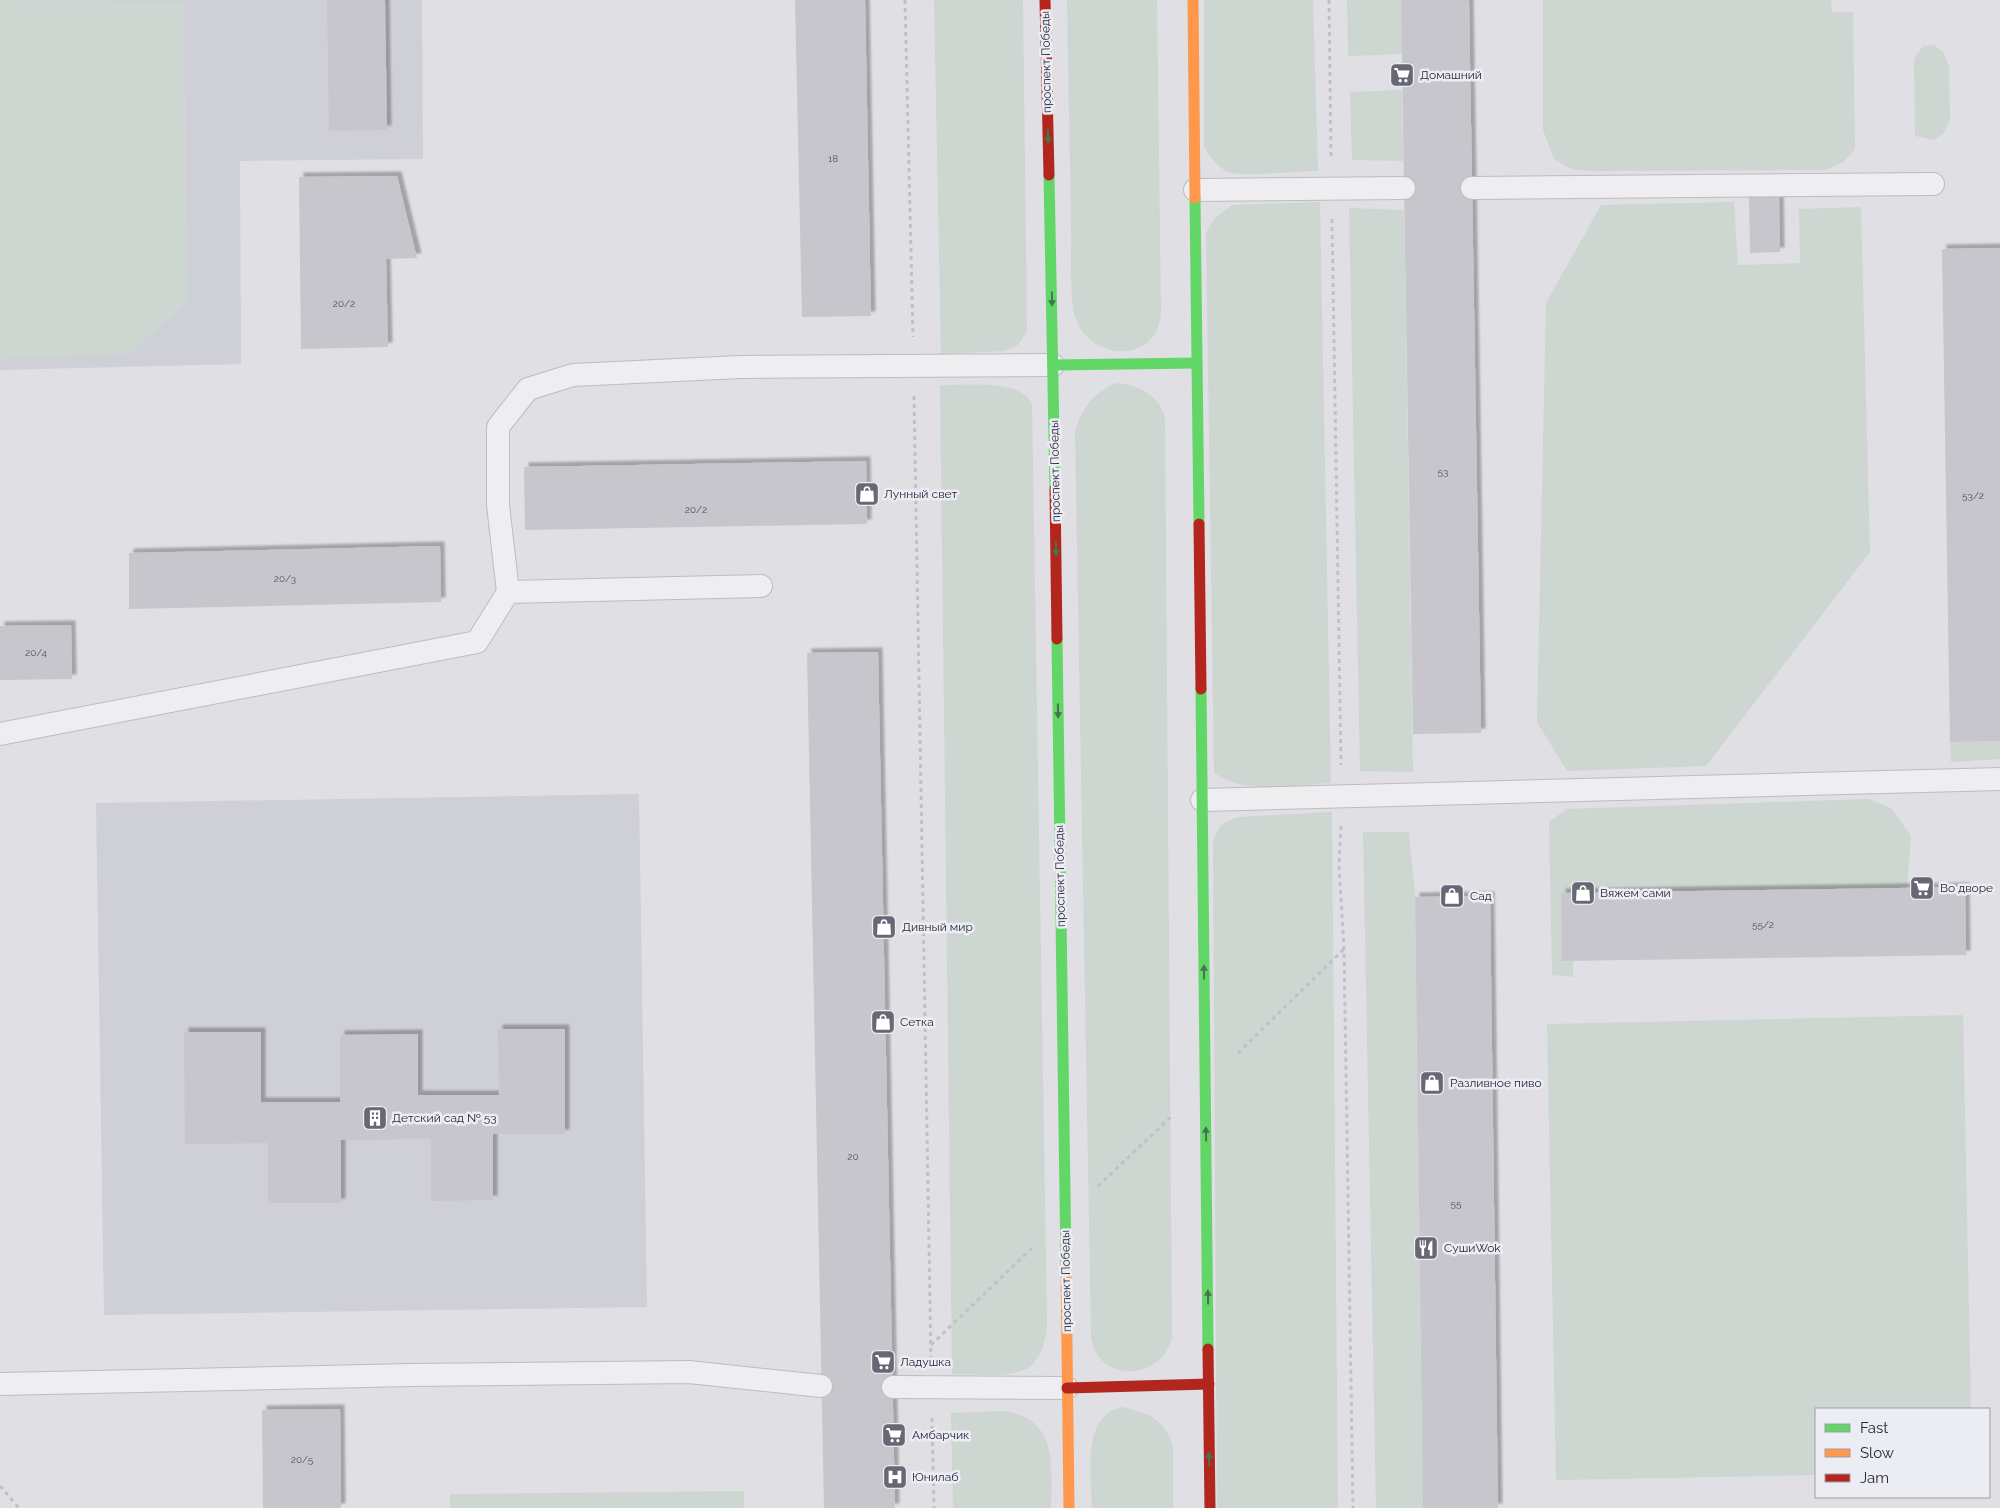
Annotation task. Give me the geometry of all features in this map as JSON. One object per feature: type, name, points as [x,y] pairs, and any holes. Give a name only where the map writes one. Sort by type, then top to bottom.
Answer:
[{"type":"main road","name":"проспект Победы","points":[[1045,0],[1054,365],[1069,1508]]},
{"type":"main road","points":[[1193,0],[1210,1508]]},
{"type":"main road","points":[[1054,365],[1198,363]]},
{"type":"main road","points":[[1067,1388],[1209,1384]]},
{"type":"lane","points":[[1472,188],[1934,184]]},
{"type":"lane","points":[[1195,190],[1404,188]]},
{"type":"lane","points":[[0,734],[477,642],[508,592],[498,505],[498,427],[528,389],[573,375],[740,367],[1054,365]]},
{"type":"lane","points":[[508,592],[760,586]]},
{"type":"lane","points":[[1202,800],[2000,779]]},
{"type":"lane","points":[[0,1384],[402,1375],[688,1372],[821,1386]]},
{"type":"lane","points":[[893,1387],[1067,1388]]},
{"type":"path","points":[[905,0],[914,366],[934,1508]]},
{"type":"path","points":[[1329,0],[1342,796],[1339,865],[1344,948],[1354,1508]]},
{"type":"path","points":[[931,1345],[1205,1085],[1344,948]]},
{"type":"path","points":[[0,1486],[19,1508]]},
{"type":"shaded area","points":[[0,0],[422,0],[423,159],[240,161],[241,364],[0,370]]},
{"type":"shaded area","points":[[0,0],[184,2],[188,303],[129,354],[0,359]]},
{"type":"shaded area","points":[[934,0],[1023,0],[1027,331],[1018,345],[1005,351],[941,354]]},
{"type":"shaded area","points":[[1067,0],[1157,0],[1161,312],[1157,330],[1148,342],[1136,349],[1122,351],[1107,349],[1094,342],[1082,331],[1073,307],[1071,284]]},
{"type":"shaded area","points":[[1204,0],[1313,0],[1318,171],[1258,174],[1235,173],[1224,170],[1211,158],[1204,147]]},
{"type":"shaded area","points":[[1347,0],[1401,0],[1402,54],[1348,56]]},
{"type":"shaded area","points":[[1543,0],[1831,0],[1832,12],[1853,12],[1855,149],[1843,162],[1826,170],[1590,171],[1571,169],[1554,159],[1543,130]]},
{"type":"shaded area","points":[[1934,45],[1944,53],[1949,67],[1950,120],[1944,133],[1934,140],[1915,136],[1914,59],[1923,46]]},
{"type":"shaded area","points":[[1402,90],[1403,161],[1352,160],[1350,92]]},
{"type":"shaded area","points":[[1320,202],[1331,783],[1286,787],[1256,787],[1241,785],[1214,773],[1206,233],[1215,218],[1232,205]]},
{"type":"shaded area","points":[[1734,202],[1738,265],[1800,263],[1799,209],[1861,207],[1870,552],[1706,766],[1567,771],[1537,722],[1546,303],[1601,205]]},
{"type":"shaded area","points":[[1349,208],[1404,210],[1413,772],[1360,771]]},
{"type":"shaded area","points":[[1116,383],[1140,389],[1154,398],[1163,412],[1165,420],[1172,1337],[1166,1352],[1156,1362],[1144,1369],[1130,1371],[1117,1369],[1105,1363],[1096,1352],[1091,1337],[1075,433],[1080,417],[1089,403],[1094,397]]},
{"type":"shaded area","points":[[940,385],[991,385],[1004,387],[1016,390],[1026,396],[1032,404],[1047,1324],[1044,1344],[1037,1358],[1028,1368],[1016,1373],[1002,1375],[952,1374]]},
{"type":"shaded area","points":[[2000,741],[2000,759],[1951,762],[1950,742]]},
{"type":"shaded area","points":[[639,794],[647,1307],[104,1315],[96,803]]},
{"type":"shaded area","points":[[1869,799],[1891,808],[1911,836],[1907,888],[1561,893],[1562,961],[1573,961],[1573,977],[1552,975],[1549,822],[1567,809]]},
{"type":"shaded area","points":[[1332,812],[1338,1508],[1217,1508],[1213,843],[1216,833],[1225,823],[1239,817]]},
{"type":"shaded area","points":[[1363,832],[1409,832],[1415,897],[1423,1508],[1376,1508]]},
{"type":"shaded area","points":[[1963,1015],[1971,1408],[1815,1408],[1815,1475],[1556,1480],[1547,1024]]},
{"type":"shaded area","points":[[1122,1407],[1154,1418],[1165,1429],[1173,1446],[1173,1508],[1092,1508],[1090,1465],[1094,1435],[1100,1422],[1109,1413]]},
{"type":"shaded area","points":[[1004,1411],[1022,1416],[1035,1424],[1043,1434],[1051,1461],[1051,1508],[953,1508],[951,1413]]},
{"type":"shaded area","points":[[744,1491],[744,1508],[450,1508],[450,1494]]},
{"type":"building","points":[[327,0],[385,0],[387,130],[329,131]]},
{"type":"building","points":[[795,0],[865,0],[871,316],[802,317]]},
{"type":"building","points":[[1401,0],[1469,0],[1481,733],[1413,734]]},
{"type":"building","points":[[397,176],[417,258],[386,259],[388,347],[301,349],[299,177]]},
{"type":"building","points":[[1779,194],[1780,252],[1750,253],[1749,195]]},
{"type":"building","points":[[2000,248],[2000,741],[1950,742],[1942,249]]},
{"type":"building","points":[[866,461],[867,524],[525,530],[524,467]]},
{"type":"building","points":[[440,546],[441,602],[129,609],[129,553]]},
{"type":"building","points":[[71,625],[72,679],[0,680],[0,626]]},
{"type":"building","points":[[878,652],[895,1508],[824,1508],[807,653]]},
{"type":"building","points":[[1965,887],[1966,955],[1562,961],[1561,893]]},
{"type":"building","points":[[1490,896],[1498,1508],[1423,1508],[1415,897]]},
{"type":"building","name":"Детский сад № 53","points":[[498,1029],[565,1029],[565,1134],[493,1134],[493,1200],[431,1201],[431,1139],[341,1140],[341,1203],[268,1203],[268,1143],[185,1144],[184,1032],[261,1032],[261,1102],[340,1102],[340,1035],[418,1034],[418,1095],[499,1095]]},
{"type":"building","points":[[340,1409],[341,1508],[263,1508],[262,1410]]},
{"type":"traffic: fast","points":[[1049,175],[1055,489]]},
{"type":"traffic: fast","points":[[1195,198],[1199,524]]},
{"type":"traffic: fast","points":[[1053,365],[1197,363]]},
{"type":"traffic: fast","points":[[1057,639],[1066,1265]]},
{"type":"traffic: fast","points":[[1201,689],[1208,1349]]},
{"type":"traffic: slow","points":[[1193,0],[1195,198]]},
{"type":"traffic: slow","points":[[1066,1265],[1069,1508]]},
{"type":"traffic: jam","points":[[1045,0],[1049,175]]},
{"type":"traffic: jam","points":[[1055,489],[1057,639]]},
{"type":"traffic: jam","points":[[1199,524],[1201,689]]},
{"type":"traffic: jam","points":[[1208,1349],[1210,1508]]},
{"type":"traffic: jam","points":[[1067,1388],[1209,1384]]},
{"type":"place","name":"Домашний","points":[[1402,75]]},
{"type":"place","name":"Лунный свет","points":[[867,494]]},
{"type":"place","name":"Во дворе","points":[[1922,888]]},
{"type":"place","name":"Вяжем сами","points":[[1583,893]]},
{"type":"place","name":"Сад","points":[[1452,896]]},
{"type":"place","name":"Дивный мир","points":[[884,927]]},
{"type":"place","name":"Сетка","points":[[883,1022]]},
{"type":"place","name":"Разливное пиво","points":[[1432,1083]]},
{"type":"place","name":"Детский сад № 53","points":[[375,1118]]},
{"type":"place","name":"СушиWok","points":[[1426,1248]]},
{"type":"place","name":"Ладушка","points":[[883,1362]]},
{"type":"place","name":"Амбарчик","points":[[894,1435]]},
{"type":"place","name":"Юнилаб","points":[[895,1477]]}]
